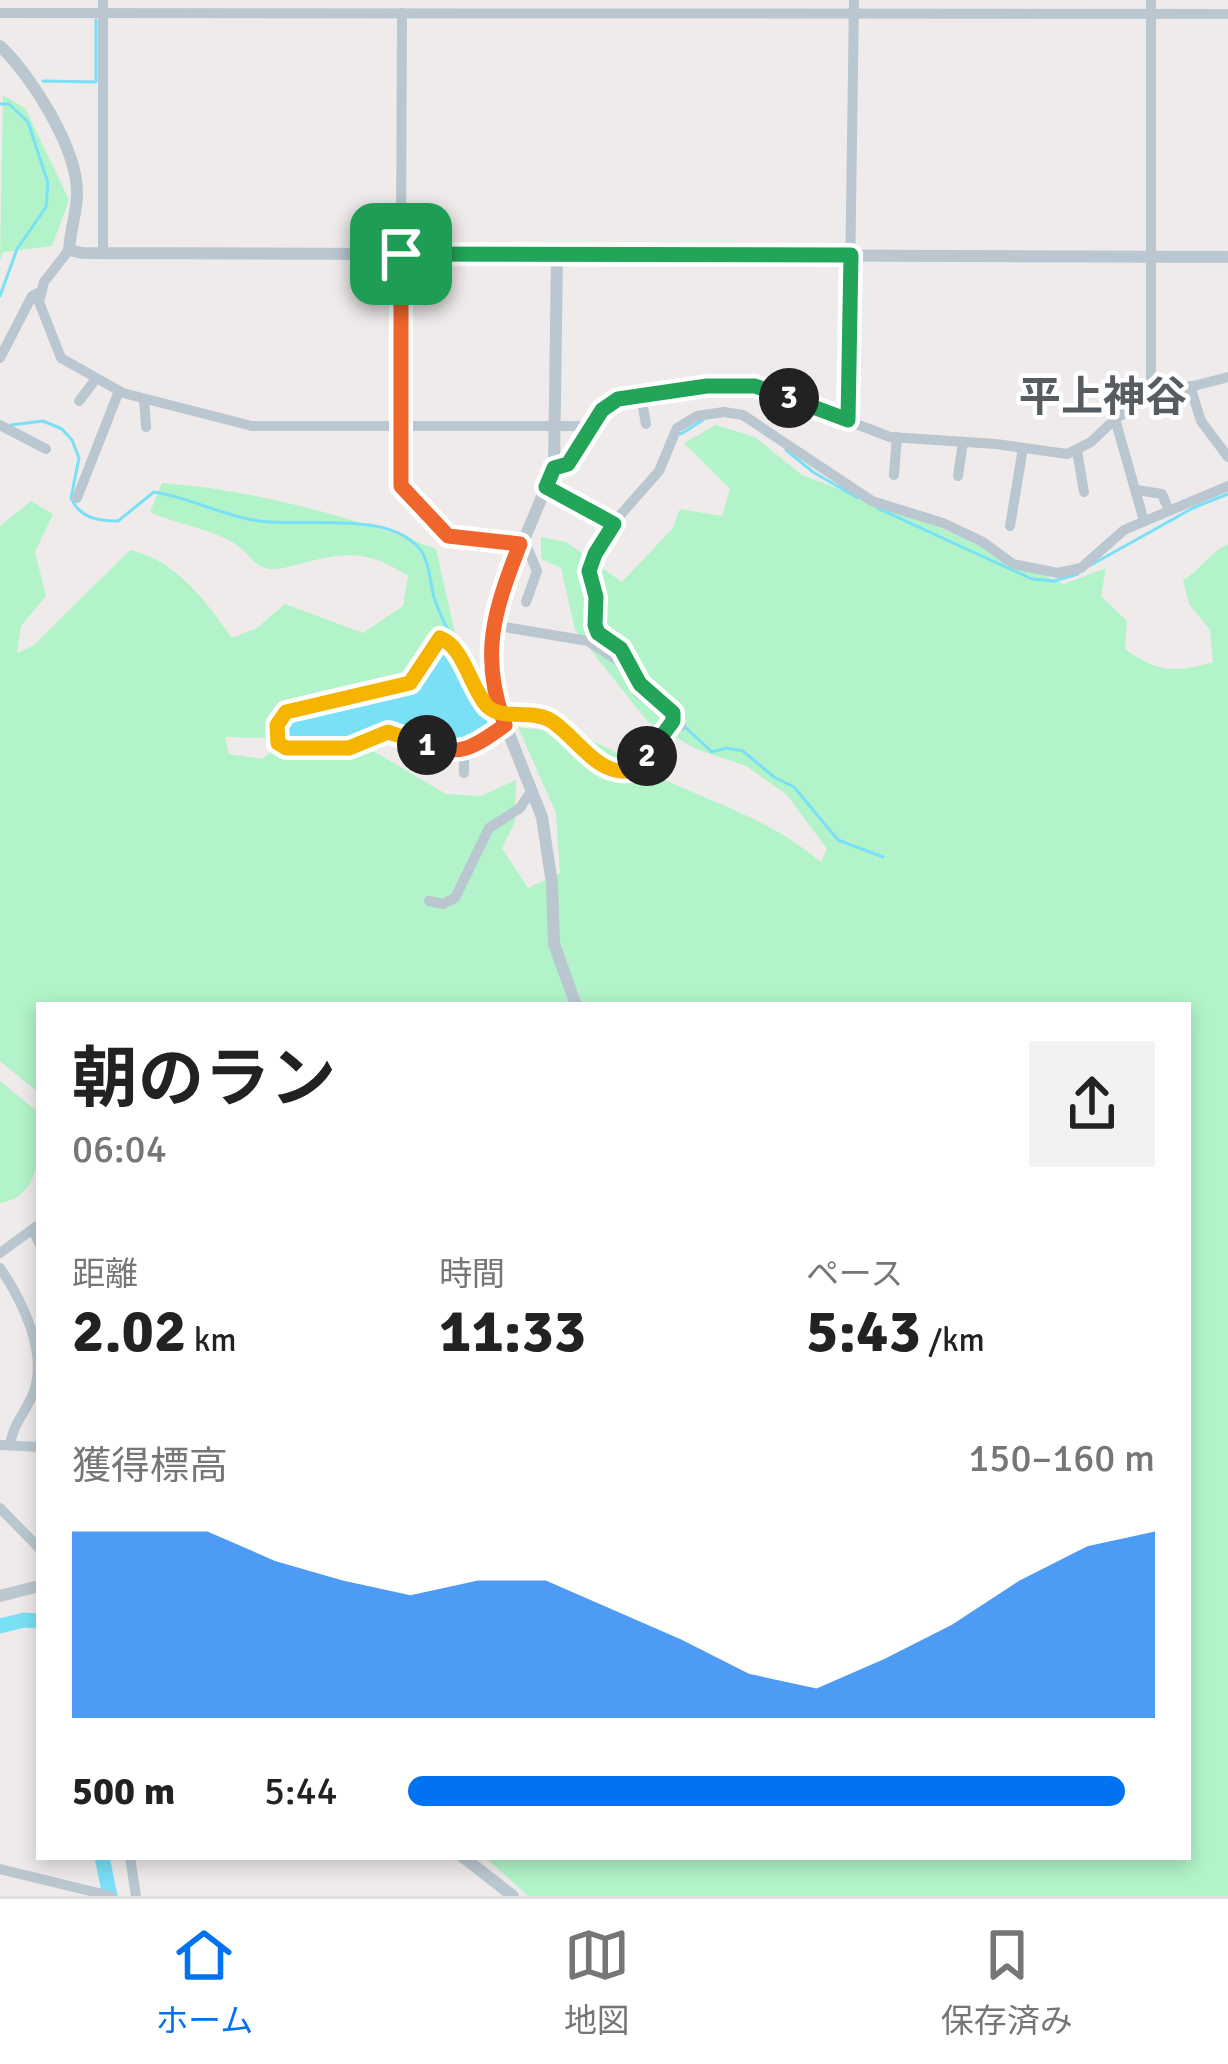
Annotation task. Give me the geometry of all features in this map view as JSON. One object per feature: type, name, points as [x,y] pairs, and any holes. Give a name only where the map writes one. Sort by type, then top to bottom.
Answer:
[{"type":"street","points":[[103,6],[103,253]]},
{"type":"street","points":[[0,13],[103,6],[402,13],[1150,7],[1228,14]]},
{"type":"street","points":[[848,420],[854,7]]},
{"type":"street","points":[[1150,7],[1151,397]]},
{"type":"street","points":[[402,13],[401,486],[443,533],[527,548],[537,571],[526,602]]},
{"type":"street","points":[[0,46],[27,73],[68,145],[77,200],[69,250],[42,291],[28,303],[0,358]]},
{"type":"street","points":[[69,250],[1228,257]]},
{"type":"street","points":[[557,255],[554,468],[493,614],[489,664],[503,719],[547,842],[554,944],[575,1002]]},
{"type":"street","points":[[42,291],[39,302],[61,358],[95,380],[144,399],[252,426],[593,426]]},
{"type":"street","points":[[554,468],[568,464],[608,404],[707,386],[755,386],[897,437],[1067,454],[1077,452],[1115,419],[1151,397],[1228,377]]},
{"type":"street","points":[[79,400],[95,380]]},
{"type":"street","points":[[1190,386],[1201,421],[1228,458]]},
{"type":"street","points":[[77,498],[119,391]]},
{"type":"street","points":[[641,396],[646,424]]},
{"type":"street","points":[[144,399],[146,427]]},
{"type":"street","points":[[677,723],[671,710],[640,684],[621,649],[598,633],[589,571],[614,524],[659,471],[677,428],[697,416],[724,412],[753,420],[872,501],[943,523],[983,542],[1013,564],[1058,573],[1076,571],[1117,533],[1228,486]]},
{"type":"street","points":[[1115,419],[1144,521]]},
{"type":"street","points":[[0,425],[46,449]]},
{"type":"street","points":[[894,475],[897,437]]},
{"type":"street","points":[[958,476],[963,442]]},
{"type":"street","points":[[1010,526],[1023,448]]},
{"type":"street","points":[[1077,452],[1084,492]]},
{"type":"street","points":[[546,487],[614,524]]},
{"type":"street","points":[[1137,490],[1162,494],[1169,511]]},
{"type":"street","points":[[504,627],[588,641],[620,662],[638,693],[677,723]]},
{"type":"street","points":[[503,719],[484,702],[451,643],[440,638],[410,683],[286,712],[277,725],[278,743],[286,748],[349,748],[388,732],[444,751],[464,751],[503,719],[530,714],[552,722],[580,750],[622,773],[640,764],[677,723]]},
{"type":"street","points":[[464,751],[464,773]]},
{"type":"street","points":[[429,901],[443,904],[455,898],[489,828],[525,804],[531,791]]},
{"type":"street","points":[[0,1253],[34,1228]]},
{"type":"street","points":[[0,1268],[21,1303],[36,1359],[34,1391],[5,1445],[36,1447]]},
{"type":"street","points":[[0,1508],[36,1545]]},
{"type":"street","points":[[0,1596],[36,1587]]},
{"type":"street","points":[[130,1860],[136,1896]]},
{"type":"street","points":[[467,1860],[510,1895]]},
{"type":"street","points":[[0,1869],[106,1895]]},
{"type":"green space","points":[[3,95],[25,108],[69,200],[52,246],[3,252],[0,260]]},
{"type":"green space","points":[[716,425],[755,437],[802,475],[934,525],[1064,584],[1106,568],[1101,596],[1127,621],[1125,649],[1158,667],[1177,669],[1213,662],[1210,630],[1189,604],[1183,580],[1228,544],[1228,1896],[528,1896],[488,1860],[1191,1860],[1191,1002],[36,1002],[36,1091],[0,1061],[0,526],[31,501],[53,514],[35,552],[46,596],[21,626],[17,653],[33,646],[130,550],[176,573],[232,638],[257,628],[285,604],[363,633],[403,606],[408,576],[383,563],[350,555],[267,568],[227,539],[150,512],[162,483],[301,506],[436,549],[455,633],[420,656],[396,682],[301,701],[267,738],[225,737],[229,754],[262,759],[272,751],[375,752],[446,794],[480,796],[516,780],[515,822],[502,848],[528,888],[560,873],[556,813],[518,727],[560,732],[597,743],[765,825],[821,862],[827,849],[787,795],[746,766],[696,749],[647,721],[575,630],[561,568],[541,559],[541,537],[566,542],[622,582],[672,529],[680,509],[722,516],[730,489],[684,443]]},
{"type":"green space","points":[[0,1081],[36,1111],[36,1168],[25,1191],[0,1203]]},
{"type":"water","points":[[444,641],[488,718],[485,735],[458,746],[408,732],[325,746],[281,742],[287,715],[412,686],[435,647]]},
{"type":"waterway","points":[[43,81],[96,82],[96,20]]},
{"type":"waterway","points":[[0,104],[9,104],[28,122],[48,183],[46,207],[17,249],[0,296]]},
{"type":"waterway","points":[[681,434],[703,420]]},
{"type":"waterway","points":[[11,425],[43,421],[62,429],[72,440],[79,458],[71,498],[79,510],[96,519],[118,521],[154,492],[253,520],[367,525],[408,538],[425,557],[436,603],[453,639]]},
{"type":"waterway","points":[[786,450],[858,498]]},
{"type":"waterway","points":[[1091,565],[1193,508],[1228,494]]},
{"type":"waterway","points":[[877,508],[1032,579],[1054,581],[1078,574]]},
{"type":"waterway","points":[[684,726],[712,752],[743,751],[794,787],[838,840],[883,857]]},
{"type":"waterway","points":[[556,732],[575,751]]},
{"type":"waterway","points":[[582,757],[610,774],[642,769]]},
{"type":"waterway","points":[[0,1626],[36,1621]]},
{"type":"waterway","points":[[103,1860],[110,1896]]},
{"type":"district","name":"平上神谷","points":[[1103,397]]},
{"type":"route","points":[[401,254],[401,486],[448,536],[520,544],[493,614],[489,664],[501,714],[505,725],[470,749],[454,753],[388,732],[349,748],[281,748],[278,743],[277,725],[286,712],[410,683],[421,673],[435,640],[446,638],[494,712],[501,714],[530,714],[548,720],[610,770],[635,770],[674,717],[640,684],[621,649],[598,633],[595,625],[596,597],[589,571],[614,524],[546,487],[554,468],[568,464],[602,410],[618,399],[707,386],[755,386],[848,420],[851,255],[401,254]]}]
